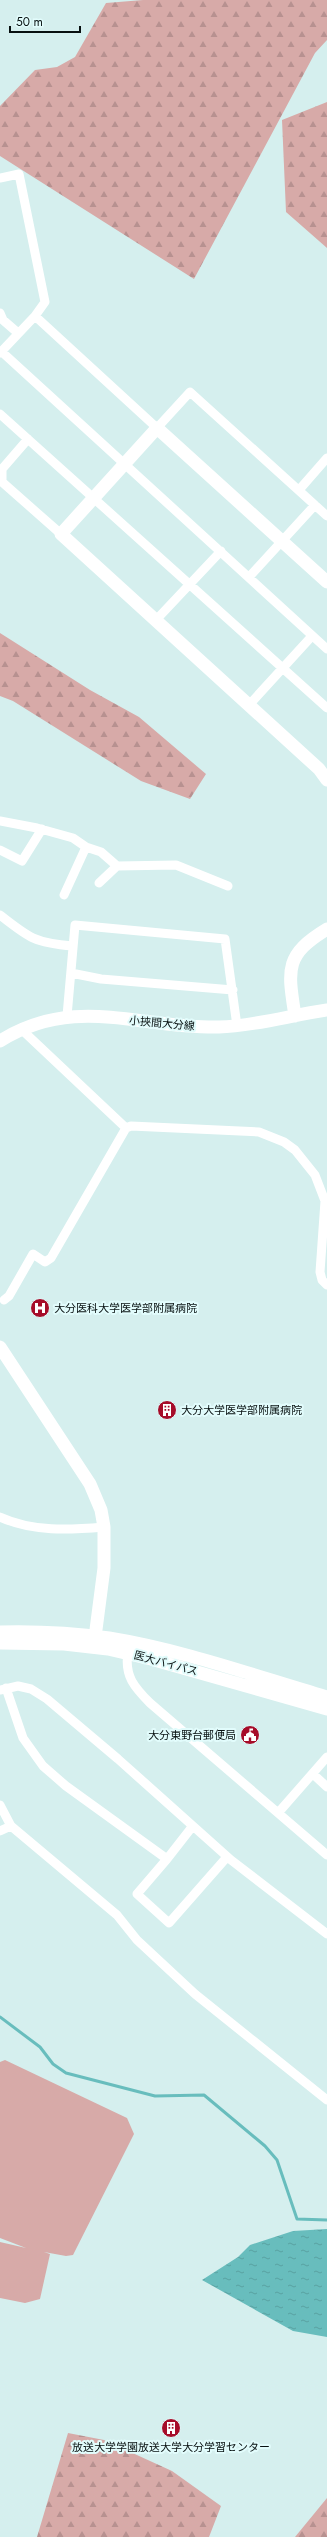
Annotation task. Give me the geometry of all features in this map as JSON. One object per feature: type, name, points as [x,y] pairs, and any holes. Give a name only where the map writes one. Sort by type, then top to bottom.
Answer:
[{"type":"street","points":[[0,178],[19,174],[45,302],[1,352],[250,576],[327,649]]},
{"type":"street","points":[[0,313],[3,320],[18,333]]},
{"type":"street","points":[[34,316],[327,582]]},
{"type":"street","points":[[61,534],[190,392],[327,516]]},
{"type":"street","points":[[0,414],[327,708]]},
{"type":"street","points":[[28,439],[2,469],[2,482],[319,769],[327,780]]},
{"type":"street","points":[[299,490],[327,458]]},
{"type":"street","points":[[250,576],[314,504]]},
{"type":"street","points":[[156,620],[221,551]]},
{"type":"street","points":[[249,705],[312,636]]},
{"type":"street","points":[[0,821],[42,829],[73,838],[86,847],[101,852],[117,866],[176,865],[228,886]]},
{"type":"street","points":[[0,850],[22,861],[42,829]]},
{"type":"street","points":[[64,895],[86,847]]},
{"type":"street","points":[[99,883],[117,866]]},
{"type":"street","points":[[0,915],[32,940],[47,944],[73,946]]},
{"type":"street","points":[[67,1016],[75,925],[225,939],[237,1026]]},
{"type":"street","points":[[295,1016],[289,976],[294,958],[306,942],[327,929]]},
{"type":"street","points":[[71,973],[101,979],[233,990]]},
{"type":"street","name":"小挾間大分線","points":[[0,1040],[21,1029],[45,1020],[67,1016],[93,1016],[197,1026],[237,1026],[327,1010]]},
{"type":"street","points":[[21,1029],[126,1128]]},
{"type":"street","points":[[4,1300],[9,1296],[33,1254],[45,1262],[51,1258],[126,1128],[131,1126],[259,1132],[284,1142],[295,1150],[315,1175],[325,1201],[320,1272],[322,1280],[327,1285]]},
{"type":"street","points":[[0,1347],[90,1484],[101,1510],[104,1527],[104,1568],[94,1642]]},
{"type":"street","points":[[0,1517],[38,1529],[104,1527]]},
{"type":"street","name":"医大バイパス","points":[[0,1632],[44,1632],[94,1642],[160,1649],[327,1697]]},
{"type":"street","name":"医大バイパス","points":[[0,1643],[94,1642],[327,1709]]},
{"type":"street","points":[[128,1653],[127,1673],[134,1688],[327,1855]]},
{"type":"street","points":[[167,1859],[66,1786],[43,1766],[23,1738],[3,1689],[18,1686],[31,1690],[47,1699],[118,1759],[227,1857],[327,1934]]},
{"type":"street","points":[[278,1813],[327,1757]]},
{"type":"street","points":[[313,1774],[327,1787]]},
{"type":"street","points":[[0,1805],[11,1826],[117,1915],[137,1940],[195,1994],[327,2100]]},
{"type":"street","points":[[0,1832],[11,1826]]},
{"type":"street","points":[[192,1827],[137,1894],[169,1923],[227,1857]]},
{"type":"green space","points":[[143,0],[327,0],[327,40],[315,53],[194,279],[0,156],[0,106],[35,70],[57,67],[75,57],[106,3]]},
{"type":"green space","points":[[327,102],[327,248],[286,212],[282,120]]},
{"type":"green space","points":[[0,633],[90,690],[139,717],[206,774],[190,799],[141,781],[13,701],[0,696]]},
{"type":"green space","points":[[5,2060],[127,2118],[134,2134],[73,2255],[66,2256],[44,2252],[50,2254],[40,2299],[25,2303],[0,2298],[0,2242],[26,2248],[0,2238],[0,2062]]},
{"type":"green space","points":[[68,2433],[104,2440],[172,2471],[221,2506],[209,2537],[37,2537]]},
{"type":"green space","points":[[327,2498],[327,2537],[295,2537]]},
{"type":"water","points":[[327,2229],[327,2337],[293,2331],[202,2280],[238,2257],[250,2245],[293,2231]]},
{"type":"waterway","points":[[0,2017],[40,2047],[53,2064],[66,2073],[155,2096],[204,2095],[265,2146],[277,2160],[297,2219],[327,2220]]},
{"type":"place","name":"大分医科大学医学部附属病院","points":[[40,1308]]},
{"type":"place","name":"大分大学医学部附属病院","points":[[167,1410]]},
{"type":"place","name":"大分東野台郵便局","points":[[250,1735]]},
{"type":"place","name":"放送大学学園放送大学大分学習センター","points":[[171,2428]]}]
